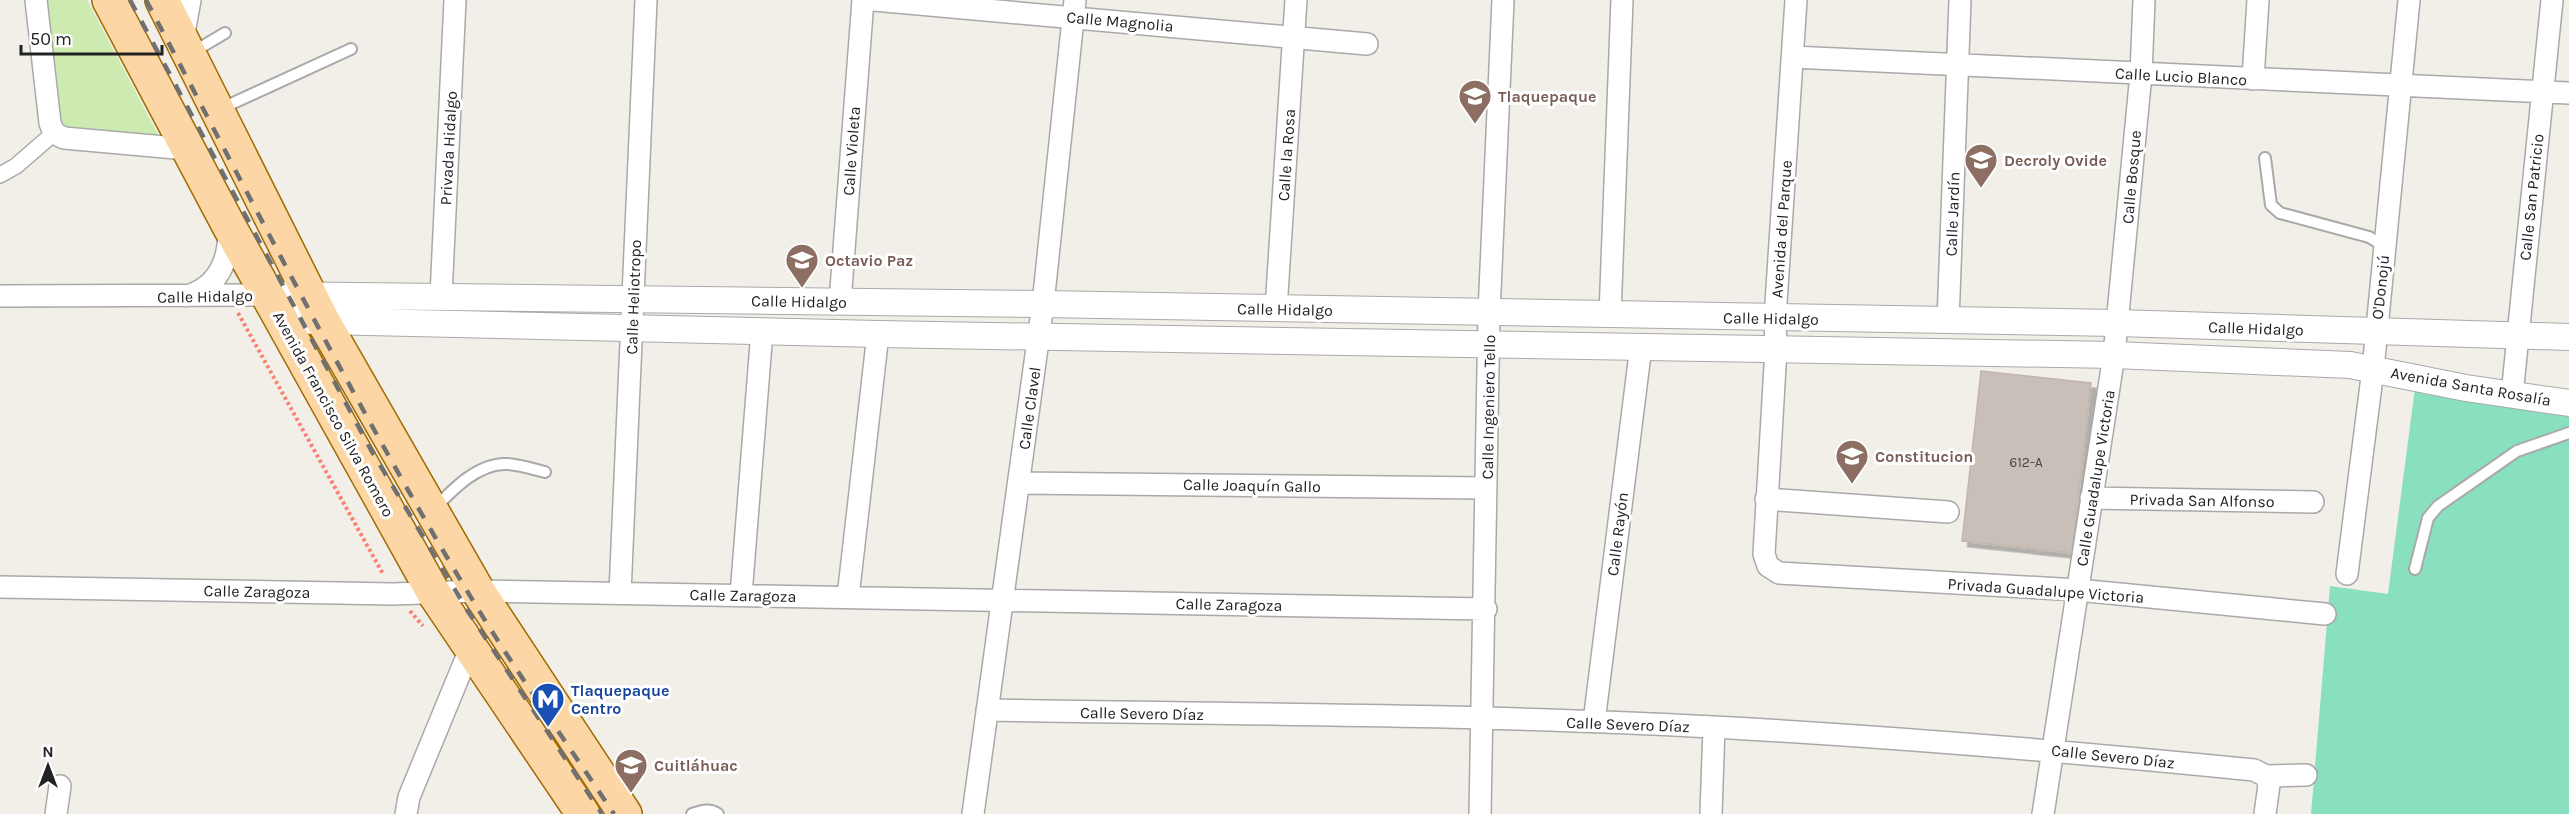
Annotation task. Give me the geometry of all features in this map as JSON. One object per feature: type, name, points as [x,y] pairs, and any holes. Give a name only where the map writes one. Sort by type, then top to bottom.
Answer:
[{"type":"main road","name":"Avenida Francisco Silva Romero","points":[[109,0],[229,226],[433,592],[583,814]]},
{"type":"main road","points":[[162,0],[315,308],[478,591],[625,814]]},
{"type":"street","points":[[36,0],[50,123],[54,133],[64,138],[187,149]]},
{"type":"street","points":[[186,46],[190,0]]},
{"type":"street","name":"Privada Hidalgo","points":[[441,296],[455,0]]},
{"type":"street","name":"Calle Heliotropo","points":[[620,593],[646,0]]},
{"type":"street","name":"Calle Violeta","points":[[840,302],[862,0]]},
{"type":"street","name":"Calle Magnolia","points":[[874,0],[1074,9],[1293,37],[1367,44]]},
{"type":"street","name":"Calle la Rosa","points":[[1276,309],[1296,0]]},
{"type":"street","name":"Calle Ingeniero Tello","points":[[1480,814],[1489,313],[1503,0]]},
{"type":"street","points":[[1610,315],[1622,0]]},
{"type":"street","name":"Avenida del Parque","points":[[1768,566],[1764,554],[1766,499],[1776,349],[1775,318],[1796,0]]},
{"type":"street","name":"Calle Jardín","points":[[1948,321],[1960,0]]},
{"type":"street","name":"Calle Bosque","points":[[2114,355],[2141,74],[2144,0]]},
{"type":"street","points":[[2253,79],[2258,0]]},
{"type":"street","name":"O'Donojú","points":[[2347,574],[2373,369],[2409,0]]},
{"type":"street","name":"Calle San Patricio","points":[[2512,394],[2552,0]]},
{"type":"street","name":"Calle Clavel","points":[[973,814],[1039,336],[1074,9]]},
{"type":"street","name":"Calle Lucio Blanco","points":[[1792,57],[2569,93]]},
{"type":"street","points":[[0,175],[16,166],[54,133]]},
{"type":"street","points":[[183,297],[207,287],[219,273],[227,256],[229,226]]},
{"type":"street","name":"Calle Hidalgo","points":[[0,296],[183,297],[274,308],[315,308],[631,328],[2114,355],[2350,365],[2373,369]]},
{"type":"street","name":"Calle Hidalgo","points":[[315,308],[441,296],[2117,323],[2376,333],[2569,337]]},
{"type":"street","points":[[741,595],[762,332]]},
{"type":"street","points":[[849,597],[878,334]]},
{"type":"street","name":"Calle Rayón","points":[[1594,722],[1641,346]]},
{"type":"street","name":"Calle Guadalupe Victoria","points":[[2043,814],[2114,355]]},
{"type":"street","name":"Avenida Santa Rosalía","points":[[2373,369],[2569,403]]},
{"type":"street","name":"Calle Joaquín Gallo","points":[[1019,483],[1486,488]]},
{"type":"street","name":"Privada San Alfonso","points":[[2091,498],[2313,502]]},
{"type":"street","points":[[1766,499],[1948,512]]},
{"type":"street","name":"Privada Guadalupe Victoria","points":[[1768,566],[1779,573],[2078,590],[2325,614]]},
{"type":"street","name":"Calle Zaragoza","points":[[0,587],[620,593],[1485,609]]},
{"type":"street","points":[[406,814],[409,797],[470,649]]},
{"type":"street","name":"Calle Severo Díaz","points":[[987,710],[1483,718],[1714,727],[2052,750],[2254,770],[2266,776],[2306,775]]},
{"type":"street","points":[[1711,814],[1714,727]]},
{"type":"street","points":[[2265,814],[2269,785],[2266,776]]},
{"type":"street","points":[[56,814],[60,786]]},
{"type":"lane","points":[[186,46],[225,33]]},
{"type":"lane","points":[[217,110],[351,49]]},
{"type":"lane","points":[[2265,158],[2271,205],[2280,213],[2369,237],[2384,246]]},
{"type":"lane","points":[[2415,569],[2428,518],[2438,506],[2517,451],[2569,433]]},
{"type":"lane","points":[[432,512],[456,488],[482,469],[509,464],[545,472]]},
{"type":"lane","points":[[692,814],[711,810],[718,814]]},
{"type":"green space","points":[[47,0],[87,0],[161,140],[60,127],[57,117]]},
{"type":"green space","points":[[2415,388],[2569,411],[2569,814],[2311,814],[2330,586],[2388,594]]},
{"type":"building","points":[[1981,371],[2091,383],[2072,553],[1962,541]]},
{"type":"railway","points":[[130,0],[371,450],[469,613],[602,814]]},
{"type":"railway","points":[[146,0],[349,384],[434,535],[494,635],[614,814]]},
{"type":"place","name":"Tlaquepaque","points":[[1475,125]]},
{"type":"place","name":"Decroly Ovide","points":[[1981,189]]},
{"type":"place","name":"Octavio Paz","points":[[802,289]]},
{"type":"place","name":"Constitucion","points":[[1852,485]]},
{"type":"place","name":"Tlaquepaque Centro","points":[[548,728]]},
{"type":"place","name":"Cuitláhuac","points":[[631,794]]}]
